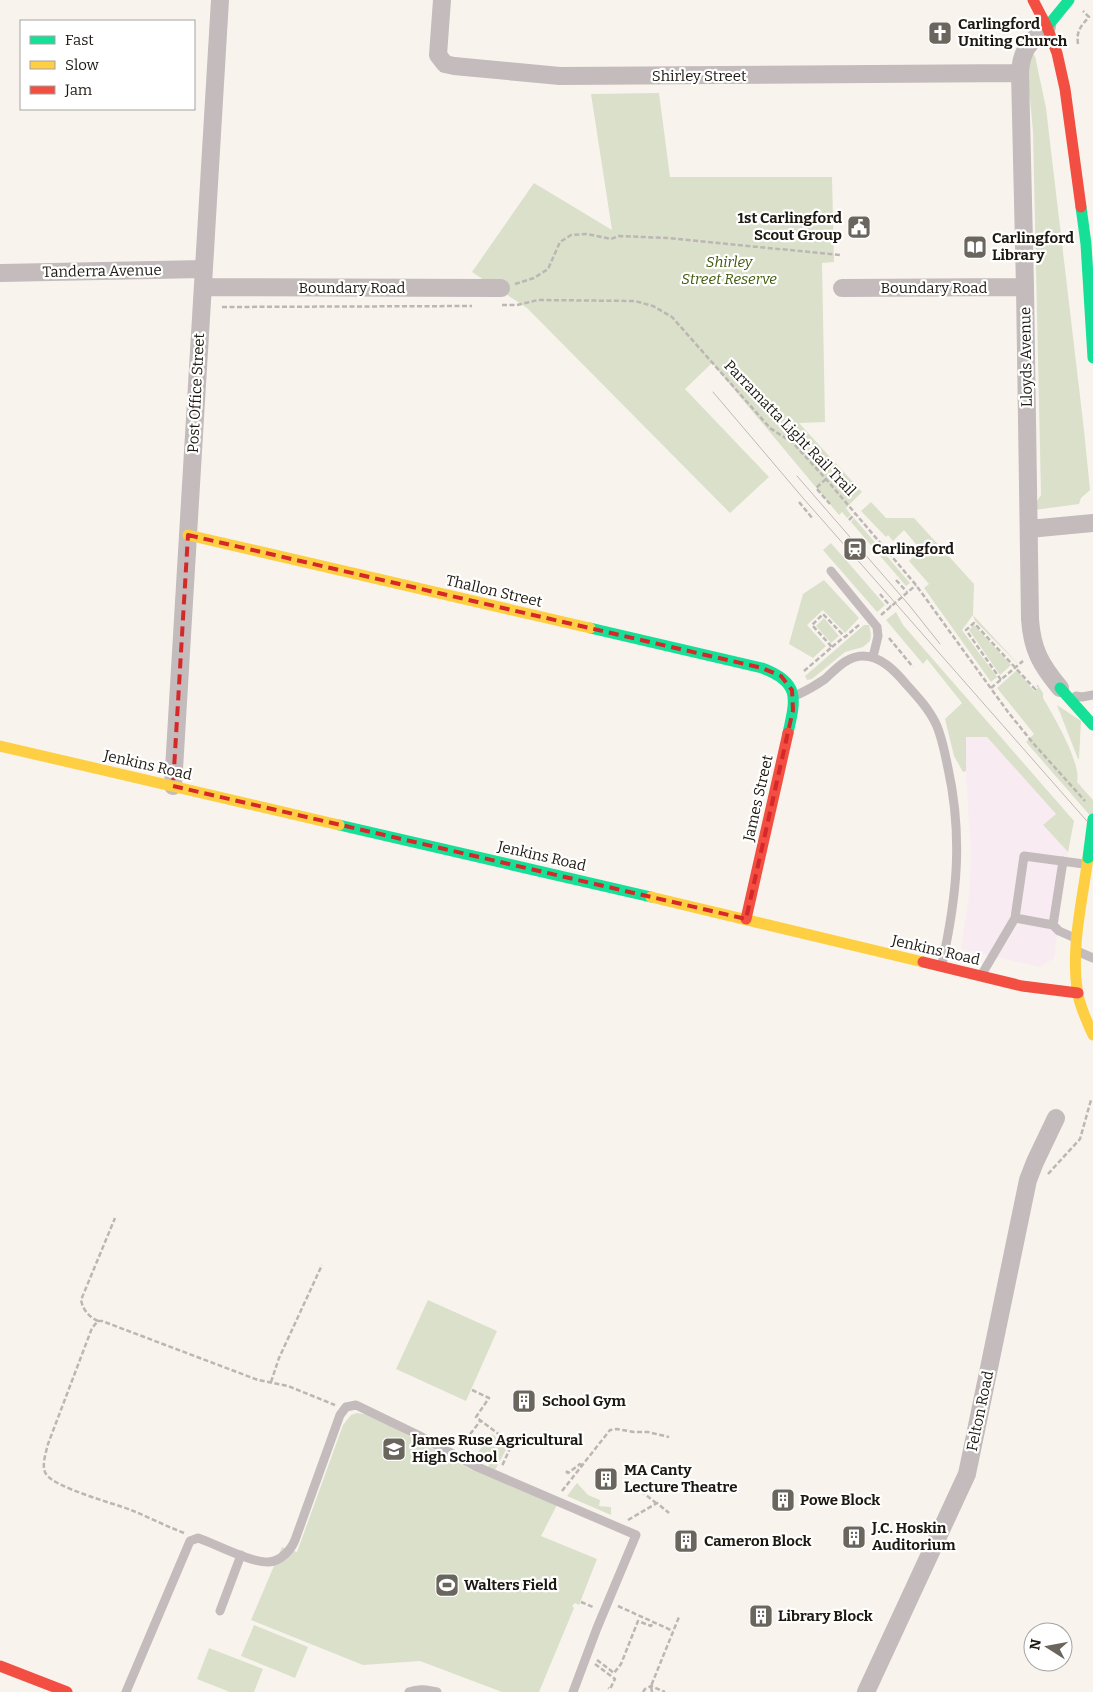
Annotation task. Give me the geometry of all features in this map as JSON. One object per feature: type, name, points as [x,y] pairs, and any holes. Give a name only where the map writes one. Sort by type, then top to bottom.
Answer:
[{"type":"main road","points":[[1033,0],[1047,27],[1057,53],[1065,89],[1086,244],[1093,358]]},
{"type":"main road","points":[[1047,27],[1069,0]]},
{"type":"main road","name":"Thallon Street","points":[[188,535],[762,668],[776,674],[789,684]]},
{"type":"main road","name":"James Street","points":[[746,919],[792,719],[793,696],[789,684]]},
{"type":"main road","points":[[1060,688],[1093,725]]},
{"type":"main road","name":"Jenkins Road","points":[[0,746],[746,919],[941,967],[1031,987],[1078,993]]},
{"type":"main road","points":[[1093,820],[1076,951],[1078,993],[1084,1016],[1093,1035]]},
{"type":"main road","points":[[0,1666],[67,1692]]},
{"type":"street","name":"Post Office Street","points":[[173,786],[220,0]]},
{"type":"street","name":"Shirley Street","points":[[442,0],[438,55],[445,64],[454,66],[560,76],[1020,73]]},
{"type":"street","name":"Lloyds Avenue","points":[[1047,27],[1031,41],[1023,52],[1020,59],[1020,73],[1032,640],[1044,667],[1060,688]]},
{"type":"street","name":"Tanderra Avenue","points":[[0,273],[204,269]]},
{"type":"street","name":"Boundary Road","points":[[203,287],[502,288]]},
{"type":"street","name":"Boundary Road","points":[[842,288],[1025,287]]},
{"type":"street","points":[[1029,529],[1093,523]]},
{"type":"street","name":"Felton Road","points":[[866,1692],[966,1474],[1028,1180],[1056,1118]]},
{"type":"lane","points":[[831,571],[877,627],[878,636],[873,657]]},
{"type":"lane","points":[[793,696],[814,686],[848,660],[862,656],[873,657],[892,669],[926,708],[936,724],[954,799],[957,834],[955,890],[949,934],[941,967]]},
{"type":"lane","points":[[1060,688],[1077,696],[1088,697],[1093,695]]},
{"type":"lane","points":[[981,976],[1015,918],[1024,856],[1063,861],[1087,861]]},
{"type":"lane","points":[[1053,924],[1063,861]]},
{"type":"lane","points":[[1015,918],[1053,924],[1059,931],[1077,938]]},
{"type":"lane","points":[[1076,951],[1093,958]]},
{"type":"lane","points":[[126,1692],[186,1547],[194,1538],[198,1538],[241,1555],[268,1562],[281,1557],[292,1548],[329,1441],[340,1415],[345,1408],[351,1406],[363,1408],[475,1466],[636,1535],[573,1692]]},
{"type":"lane","points":[[220,1611],[241,1555]]},
{"type":"lane","points":[[409,1692],[415,1690],[437,1692]]},
{"type":"path","points":[[502,288],[524,282],[541,274],[552,263],[560,242],[571,235],[587,234],[611,240],[619,236],[667,238],[840,255]]},
{"type":"path","name":"Parramatta Light Rail Trail","points":[[501,305],[517,305],[538,300],[635,301],[653,306],[672,317],[770,428],[793,443],[856,514],[916,585],[1033,743],[1087,803]]},
{"type":"path","points":[[222,307],[474,306]]},
{"type":"path","points":[[826,479],[816,488],[830,504]]},
{"type":"path","points":[[799,502],[813,519]]},
{"type":"path","points":[[849,520],[856,514]]},
{"type":"path","points":[[896,580],[907,592]]},
{"type":"path","points":[[881,616],[916,585]]},
{"type":"path","points":[[880,594],[891,607]]},
{"type":"path","points":[[832,647],[812,625],[823,614],[845,637]]},
{"type":"path","points":[[789,684],[862,622]]},
{"type":"path","points":[[1001,680],[966,630],[974,623],[1035,689],[1040,684]]},
{"type":"path","points":[[890,638],[913,667]]},
{"type":"path","points":[[991,688],[1023,662]]},
{"type":"path","points":[[115,1218],[81,1300],[90,1318],[258,1380],[297,1390],[345,1408]]},
{"type":"path","points":[[271,1382],[279,1358],[322,1265]]},
{"type":"path","points":[[98,1321],[92,1328],[48,1444],[45,1454],[44,1469],[46,1474],[51,1479],[82,1494],[131,1510],[194,1538]]},
{"type":"path","points":[[472,1390],[489,1398],[476,1417],[512,1444],[504,1460]]},
{"type":"path","points":[[454,1455],[481,1420]]},
{"type":"path","points":[[557,1501],[560,1493],[583,1466],[606,1434],[612,1429],[648,1432],[669,1437]]},
{"type":"path","points":[[566,1471],[568,1472],[580,1464],[583,1466]]},
{"type":"path","points":[[642,1491],[656,1503]]},
{"type":"path","points":[[663,1508],[668,1513]]},
{"type":"path","points":[[581,1602],[596,1608]]},
{"type":"path","points":[[608,1602],[673,1630]]},
{"type":"path","points":[[652,1692],[651,1686],[678,1617]]},
{"type":"path","points":[[586,1656],[594,1658],[614,1673],[621,1664],[638,1621],[651,1626],[653,1622]]},
{"type":"path","points":[[586,1656],[614,1679],[610,1689],[608,1688]]},
{"type":"path","points":[[643,1692],[644,1689],[651,1686],[665,1692]]},
{"type":"highlighted area","points":[[188,535],[762,668],[781,676],[792,690],[793,710],[746,919],[173,786]]},
{"type":"shaded area","points":[[966,737],[987,737],[1056,814],[1043,826],[1068,852],[1054,958],[1040,967],[961,949],[969,895],[971,855],[966,777]]},
{"type":"green space","points":[[1032,53],[1035,56],[1046,108],[1090,490],[1081,498],[1079,504],[1035,510],[1035,504],[1041,495],[1033,132],[1027,82],[1030,55]]},
{"type":"green space","name":"Shirley Street Reserve","points":[[659,93],[670,177],[832,177],[834,262],[822,263],[825,422],[799,423],[862,492],[846,508],[851,515],[847,518],[842,512],[839,515],[712,363],[685,389],[769,477],[730,513],[527,308],[472,272],[534,183],[612,230],[591,94]]},
{"type":"green space","points":[[871,502],[886,518],[914,518],[974,584],[973,615],[962,630],[997,677],[991,682],[924,588],[929,584],[909,561],[921,550],[904,530],[893,541],[888,535],[886,537],[861,511]]},
{"type":"green space","points":[[854,518],[910,583],[906,586],[851,522]]},
{"type":"green space","points":[[831,543],[885,605],[877,612],[823,550]]},
{"type":"green space","points":[[824,580],[859,618],[845,633],[823,610],[807,625],[826,646],[813,658],[789,644],[803,594]]},
{"type":"green space","points":[[896,612],[903,625],[1074,821],[1068,852],[1043,825],[1056,814],[987,737],[966,737],[966,771],[963,772],[954,756],[945,719],[962,703],[927,659],[923,664],[886,620]]},
{"type":"green space","points":[[973,615],[1020,666],[975,621]]},
{"type":"green space","points":[[824,618],[839,636],[831,643],[816,626]]},
{"type":"green space","points":[[864,625],[869,625],[870,641],[863,647],[845,652],[812,679],[807,680],[805,676]]},
{"type":"green space","points":[[974,625],[1011,665],[1000,675],[969,630]]},
{"type":"green space","points":[[1017,670],[1034,691],[1039,687],[1043,693],[1043,698],[1071,752],[1077,774],[1077,782],[1093,800],[1093,819],[1026,742],[1034,734],[997,688]]},
{"type":"green space","points":[[1057,705],[1081,721],[1079,759],[1078,759]]},
{"type":"green space","points":[[428,1300],[497,1331],[466,1401],[396,1369]]},
{"type":"green space","points":[[357,1413],[370,1415],[470,1469],[557,1505],[541,1536],[597,1559],[579,1605],[575,1603],[572,1606],[574,1608],[539,1692],[502,1692],[420,1661],[363,1665],[251,1620],[282,1547],[297,1552],[343,1425],[351,1415]]},
{"type":"green space","points":[[492,1434],[508,1446],[495,1470],[488,1467],[490,1462],[475,1456]]},
{"type":"green space","points":[[577,1483],[588,1495],[600,1500],[599,1506],[611,1507],[611,1515],[567,1496]]},
{"type":"green space","points":[[254,1625],[308,1647],[295,1678],[241,1656]]},
{"type":"green space","points":[[209,1648],[263,1669],[254,1692],[230,1692],[197,1679]]},
{"type":"tram line","points":[[713,392],[803,498],[1093,828]]},
{"type":"tram line","points":[[797,476],[909,605],[940,644]]},
{"type":"traffic: fast","points":[[1047,27],[1069,0]]},
{"type":"traffic: fast","points":[[1081,207],[1086,244],[1093,358]]},
{"type":"traffic: fast","points":[[590,628],[762,668],[774,673],[789,685],[792,693],[793,710],[788,733]]},
{"type":"traffic: fast","points":[[1060,688],[1093,725]]},
{"type":"traffic: fast","points":[[1088,858],[1093,819]]},
{"type":"traffic: fast","points":[[339,825],[651,897]]},
{"type":"traffic: slow","points":[[188,535],[590,628]]},
{"type":"traffic: slow","points":[[0,746],[339,825]]},
{"type":"traffic: slow","points":[[1088,858],[1075,961],[1078,995],[1082,1010],[1093,1035]]},
{"type":"traffic: slow","points":[[651,897],[923,962]]},
{"type":"traffic: jam","points":[[1033,0],[1047,27],[1057,53],[1065,89],[1081,207]]},
{"type":"traffic: jam","points":[[746,919],[788,733]]},
{"type":"traffic: jam","points":[[923,962],[1022,986],[1078,993]]},
{"type":"traffic: jam","points":[[0,1666],[67,1692]]},
{"type":"place","name":"Carlingford Uniting Church","points":[[940,33]]},
{"type":"place","name":"1st Carlingford Scout Group","points":[[859,227]]},
{"type":"place","name":"Carlingford Library","points":[[975,247]]},
{"type":"place","name":"Carlingford","points":[[855,549]]},
{"type":"place","name":"School Gym","points":[[524,1401]]},
{"type":"place","name":"James Ruse Agricultural High School","points":[[394,1449]]},
{"type":"place","name":"MA Canty Lecture Theatre","points":[[606,1479]]},
{"type":"place","name":"Powe Block","points":[[783,1500]]},
{"type":"place","name":"J.C. Hoskin Auditorium","points":[[854,1537]]},
{"type":"place","name":"Cameron Block","points":[[686,1541]]},
{"type":"place","name":"Walters Field","points":[[447,1585]]},
{"type":"place","name":"Library Block","points":[[761,1616]]}]
